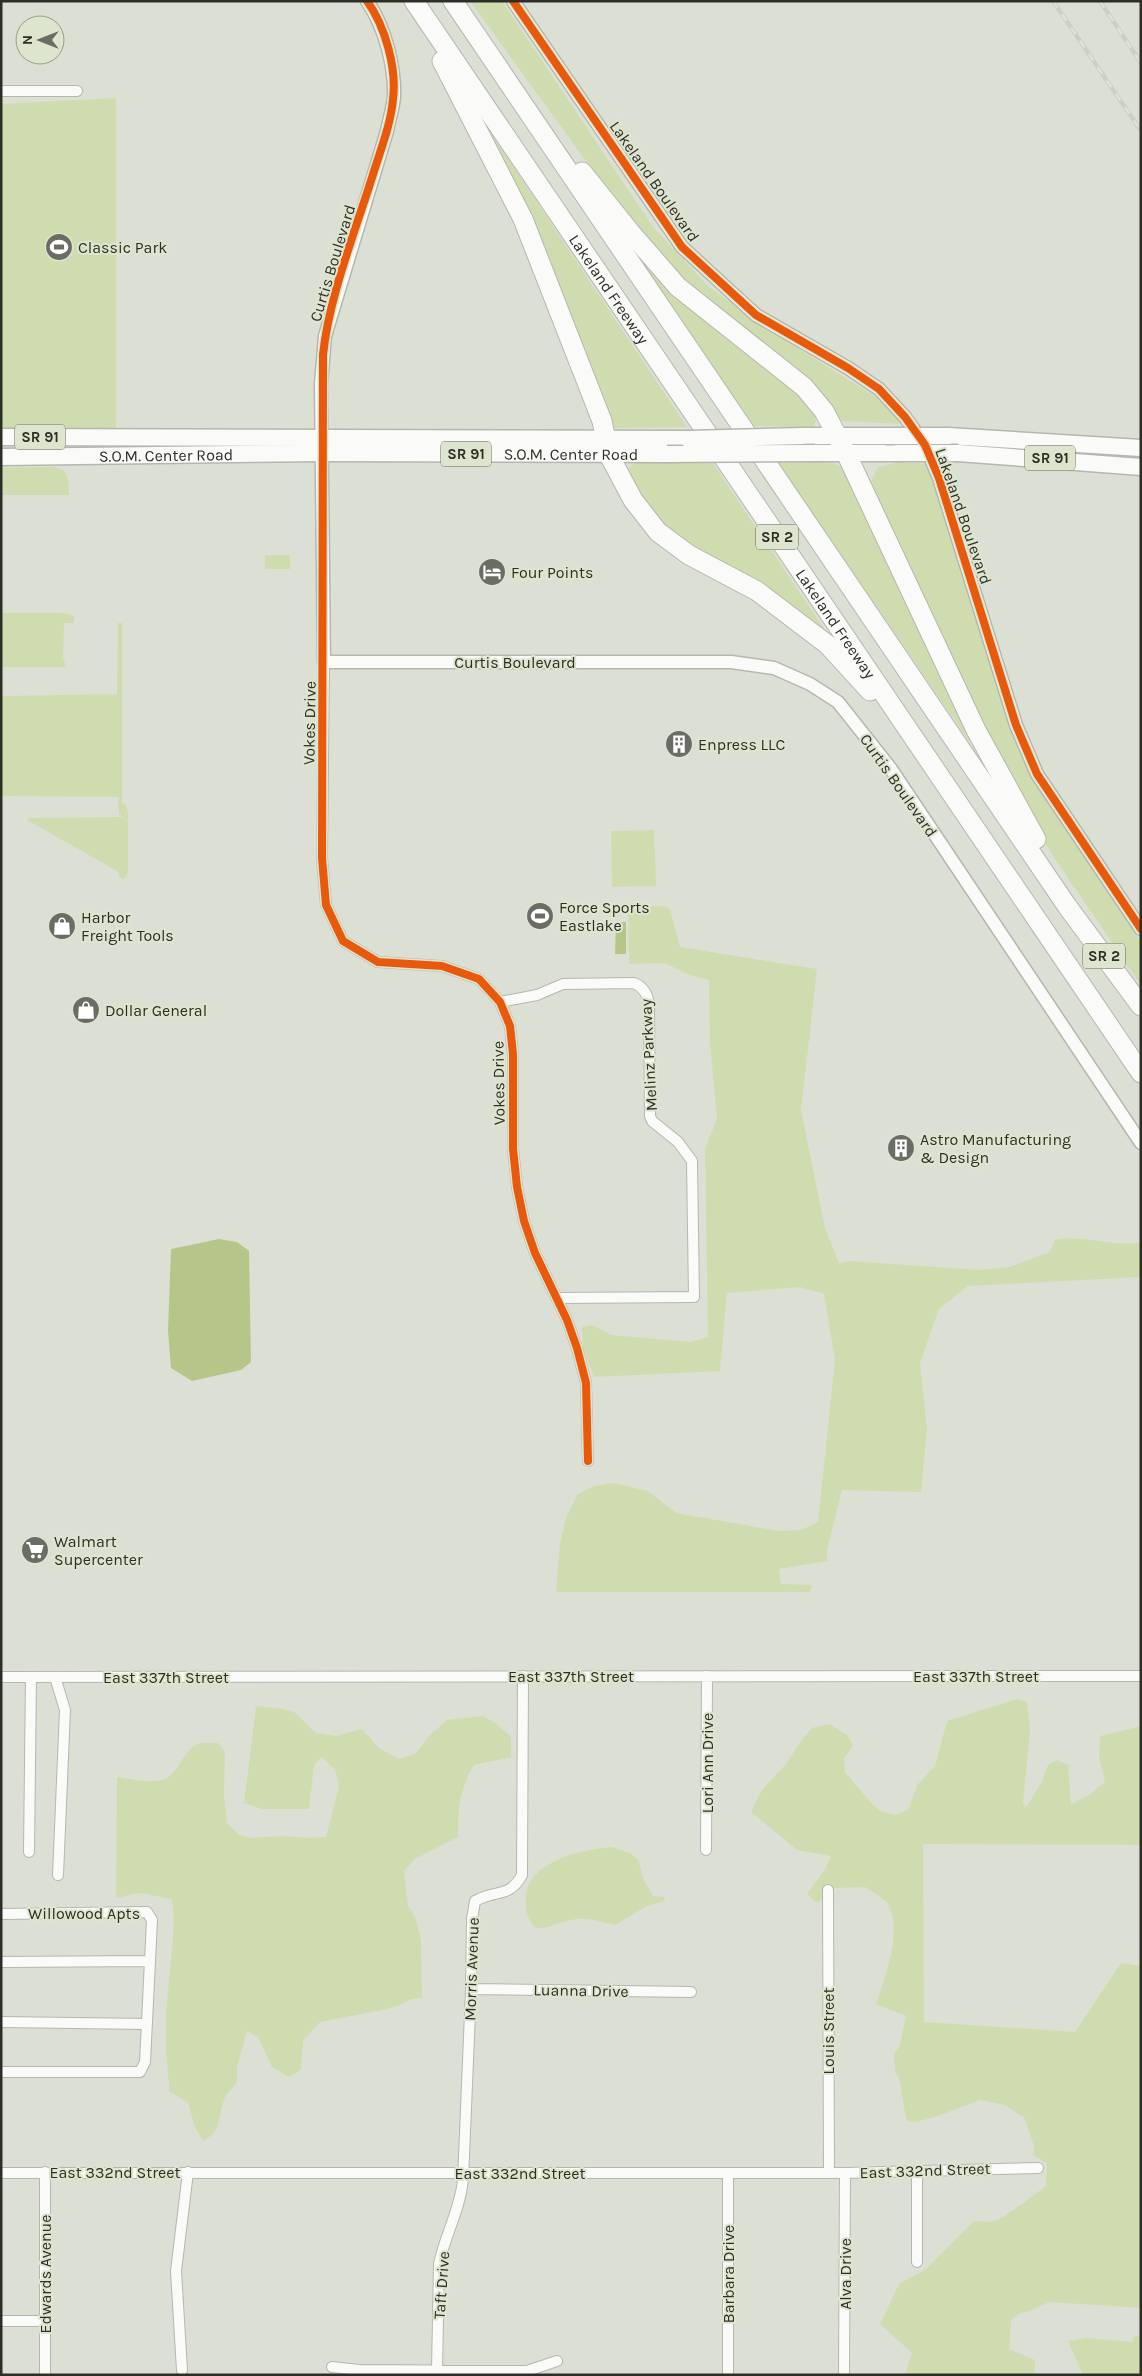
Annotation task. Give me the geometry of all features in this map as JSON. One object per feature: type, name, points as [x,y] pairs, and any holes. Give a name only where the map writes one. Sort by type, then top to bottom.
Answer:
[{"type":"highway","points":[[408,1],[462,98],[523,219],[602,422],[608,447],[633,500],[658,532],[689,555],[757,591],[828,645],[913,738]]},
{"type":"highway","name":"Lakeland Freeway","points":[[414,1],[1141,1073]]},
{"type":"highway","name":"Lakeland Freeway","points":[[452,1],[1068,906],[1141,1006]]},
{"type":"highway","points":[[462,1],[584,175],[678,287],[804,387],[824,411],[846,453],[976,730],[1048,860],[1068,906]]},
{"type":"main road","name":"S.O.M. Center Road","points":[[608,447],[656,439],[948,436],[1141,448]]},
{"type":"main road","name":"S.O.M. Center Road","points":[[1,437],[322,446],[608,447],[667,454],[958,453],[1141,467]]},
{"type":"main road","name":"S.O.M. Center Road","points":[[1,457],[322,446]]},
{"type":"street","name":"Curtis Boulevard","points":[[367,1],[383,35],[392,65],[394,98],[387,131],[325,336],[321,384],[324,662],[732,662],[774,668],[810,684],[838,702],[891,769],[1141,1143]]},
{"type":"street","name":"Lakeland Boulevard","points":[[513,1],[682,247],[756,314],[848,368],[878,389],[905,417],[925,445],[939,478],[1016,725],[1028,756],[1067,820],[1141,928]]},
{"type":"street","points":[[1,91],[77,91]]},
{"type":"street","name":"Vokes Drive","points":[[324,662],[322,858],[326,905],[343,940],[378,962],[442,966],[479,979],[500,1002],[510,1026],[514,1054],[516,1187],[524,1221],[535,1253],[557,1298],[576,1344],[586,1383],[588,1460]]},
{"type":"street","name":"Melinz Parkway","points":[[500,1002],[537,995],[563,984],[634,983],[641,986],[648,996],[649,1005],[650,1116],[652,1121],[678,1142],[692,1161],[694,1297],[557,1298]]},
{"type":"street","points":[[56,1676],[66,1710],[58,1876]]},
{"type":"street","name":"Morris Avenue","points":[[463,2173],[472,1919],[475,1901],[485,1895],[506,1892],[516,1887],[522,1875],[522,1676]]},
{"type":"street","name":"Lori Ann Drive","points":[[706,1850],[707,1676]]},
{"type":"street","name":"East 337th Street","points":[[1,1677],[1141,1676]]},
{"type":"street","points":[[28,1852],[31,1677]]},
{"type":"street","name":"Louis Street","points":[[828,1890],[829,2172]]},
{"type":"street","name":"Willowood Apts","points":[[1,1914],[147,1912],[152,1920],[145,2062],[140,2072],[1,2072]]},
{"type":"street","points":[[1,1962],[150,1961]]},
{"type":"street","name":"Luanna Drive","points":[[471,1989],[691,1992]]},
{"type":"street","points":[[1,2022],[147,2024]]},
{"type":"street","name":"East 332nd Street","points":[[1,2172],[845,2172],[1038,2168]]},
{"type":"street","points":[[917,2171],[917,2262]]},
{"type":"street","name":"Edwards Avenue","points":[[45,2172],[46,2375]]},
{"type":"street","points":[[182,2370],[176,2272],[188,2172]]},
{"type":"street","name":"Barbara Drive","points":[[728,2172],[728,2375]]},
{"type":"street","name":"Alva Drive","points":[[844,2375],[845,2172]]},
{"type":"street","name":"Taft Drive","points":[[437,2371],[439,2264],[442,2249],[458,2208],[463,2173]]},
{"type":"street","points":[[1,2321],[45,2321]]},
{"type":"street","points":[[332,2367],[358,2370],[527,2371],[557,2361]]},
{"type":"shaded area","points":[[470,1],[502,1],[653,227],[709,287],[802,351],[878,398],[902,424],[841,421],[683,285],[617,204]]},
{"type":"shaded area","name":"Classic Park","points":[[116,98],[116,431],[1,430],[1,104]]},
{"type":"shaded area","points":[[492,135],[687,427],[612,428],[488,137]]},
{"type":"shaded area","points":[[646,261],[784,375],[815,412],[816,421],[813,427],[753,426],[641,264]]},
{"type":"shaded area","points":[[645,461],[712,462],[839,651],[657,526],[632,482],[629,468],[634,464]]},
{"type":"shaded area","points":[[777,461],[828,461],[842,467],[972,738],[969,741]]},
{"type":"shaded area","points":[[899,462],[928,464],[1031,776],[1141,942],[1141,985],[1051,853],[1005,770],[871,487],[872,479],[878,467]]},
{"type":"shaded area","points":[[52,467],[62,470],[67,476],[69,495],[1,495],[1,468]]},
{"type":"shaded area","points":[[265,555],[290,555],[290,569],[265,569]]},
{"type":"shaded area","points":[[1,613],[62,613],[74,616],[74,623],[64,623],[63,657],[66,667],[1,667]]},
{"type":"shaded area","points":[[118,623],[122,623],[122,803],[126,805],[128,814],[128,872],[124,879],[120,878],[117,871],[27,820],[29,818],[122,817],[122,815],[119,815],[118,797],[1,796],[1,696],[117,694]]},
{"type":"shaded area","points":[[654,830],[656,886],[612,887],[611,831]]},
{"type":"shaded area","points":[[664,906],[670,909],[680,947],[817,969],[801,1110],[825,1228],[839,1263],[850,1261],[979,1270],[1009,1267],[1050,1252],[1055,1240],[1077,1239],[1119,1243],[1141,1242],[1141,1277],[968,1286],[939,1309],[920,1363],[927,1430],[921,1492],[842,1490],[827,1550],[827,1561],[779,1569],[781,1584],[812,1585],[810,1592],[556,1592],[560,1543],[567,1515],[578,1494],[594,1486],[613,1483],[648,1491],[676,1513],[779,1531],[801,1530],[818,1522],[835,1360],[824,1294],[800,1287],[727,1293],[720,1371],[594,1377],[583,1348],[582,1327],[592,1325],[611,1335],[691,1342],[708,1337],[705,1148],[717,1119],[710,1044],[709,980],[687,974],[665,963],[629,964],[628,907]]},
{"type":"shaded area","points":[[616,922],[626,922],[626,954],[615,954]]},
{"type":"shaded area","points":[[219,1239],[237,1242],[249,1251],[251,1362],[241,1370],[192,1381],[171,1368],[168,1331],[171,1249]]},
{"type":"shaded area","points":[[1017,1699],[1027,1702],[1030,1730],[1023,1804],[1027,1806],[1041,1783],[1048,1765],[1057,1760],[1068,1765],[1071,1804],[1088,1796],[1105,1782],[1099,1756],[1100,1736],[1141,1726],[1141,1845],[923,1844],[924,2022],[1075,2032],[1121,1963],[1141,1966],[1141,2308],[1049,2302],[1031,2311],[1020,2313],[1011,2320],[1009,2349],[1035,2360],[1034,2375],[905,2375],[912,2353],[880,2324],[899,2284],[926,2269],[974,2221],[992,2222],[1005,2216],[1046,2186],[1047,2163],[1034,2156],[1033,2143],[1024,2118],[1005,2105],[980,2100],[935,2117],[916,2122],[906,2120],[900,2081],[895,2071],[894,2054],[900,2045],[906,2016],[876,2004],[891,1955],[893,1942],[893,1917],[889,1906],[865,1887],[835,1888],[817,1903],[807,1894],[824,1871],[831,1856],[797,1850],[751,1812],[761,1791],[786,1764],[803,1738],[812,1728],[830,1724],[847,1735],[853,1746],[844,1758],[845,1772],[872,1804],[881,1811],[895,1815],[908,1810],[918,1784],[935,1766],[947,1721]]},
{"type":"shaded area","points":[[256,1706],[294,1712],[316,1733],[336,1736],[362,1729],[380,1749],[399,1759],[415,1754],[430,1735],[447,1720],[483,1716],[498,1725],[511,1737],[511,1757],[474,1765],[465,1782],[460,1800],[458,1837],[415,1859],[404,1871],[408,1906],[415,1916],[421,1940],[422,1998],[411,1999],[398,2006],[382,2010],[320,2022],[303,2041],[301,2070],[289,2077],[272,2067],[258,2037],[247,2031],[237,2067],[237,2082],[227,2094],[214,2132],[203,2141],[194,2125],[188,2102],[170,2092],[166,2050],[166,2022],[173,1930],[172,1899],[140,1893],[116,1898],[117,1777],[142,1781],[162,1780],[176,1770],[193,1747],[203,1743],[218,1743],[225,1752],[224,1794],[227,1823],[239,1835],[251,1838],[284,1836],[326,1837],[339,1787],[335,1770],[322,1757],[314,1765],[309,1809],[261,1809],[244,1803]]},
{"type":"shaded area","points":[[612,1847],[630,1853],[639,1861],[642,1876],[653,1896],[665,1897],[664,1901],[647,1906],[615,1925],[584,1919],[573,1919],[542,1928],[536,1928],[531,1923],[528,1918],[526,1904],[527,1890],[533,1878],[543,1868],[570,1855]]},
{"type":"shaded area","points":[[1141,2335],[1141,2375],[1083,2375],[1068,2341],[1087,2338],[1133,2342],[1133,2337]]},
{"type":"railway","points":[[1053,1],[1141,131]]},
{"type":"railway","points":[[1100,1],[1141,63]]},
{"type":"cycle path","points":[[367,1],[384,35],[391,61],[394,87],[388,126],[337,285],[326,332],[323,355],[322,858],[326,905],[343,941],[378,962],[442,966],[479,979],[500,1002],[510,1026],[513,1054],[513,1149],[517,1187],[524,1221],[535,1253],[567,1320],[577,1348],[586,1383],[588,1461]]},
{"type":"cycle path","points":[[513,1],[682,247],[756,315],[848,368],[879,389],[905,417],[925,445],[939,478],[1016,725],[1037,774],[1141,929]]},
{"type":"place","name":"Classic Park","points":[[59,247]]},
{"type":"place","name":"Four Points","points":[[492,572]]},
{"type":"place","name":"Enpress LLC","points":[[679,744]]},
{"type":"place","name":"Force Sports Eastlake","points":[[540,916]]},
{"type":"place","name":"Harbor Freight Tools","points":[[62,926]]},
{"type":"place","name":"Dollar General","points":[[86,1010]]},
{"type":"place","name":"Astro Manufacturing & Design","points":[[901,1148]]},
{"type":"place","name":"Walmart Supercenter","points":[[35,1550]]}]
